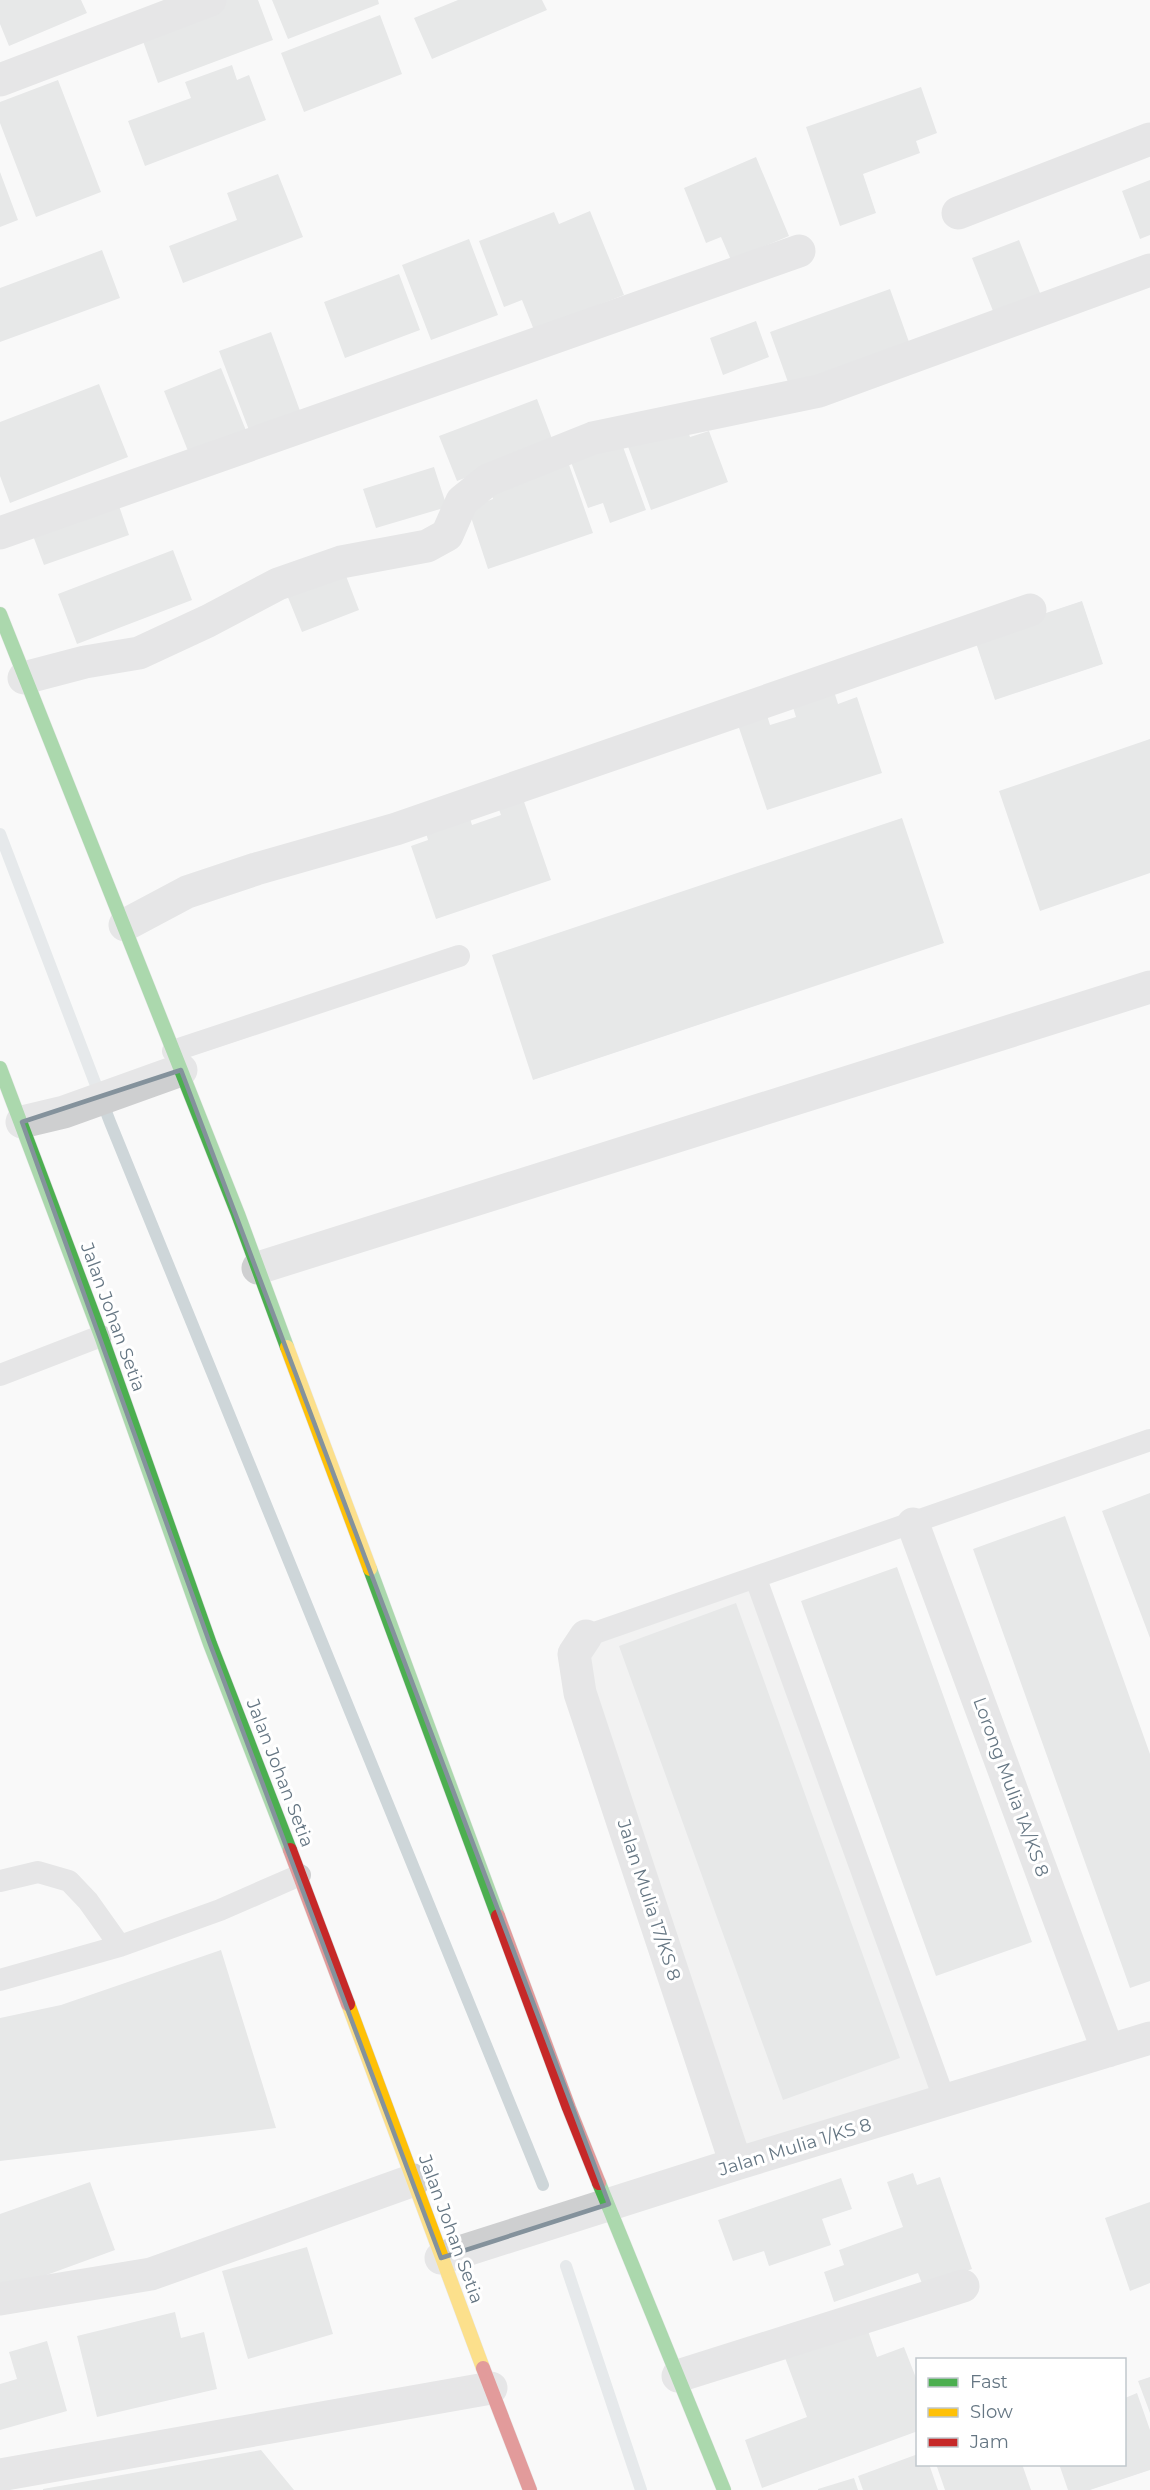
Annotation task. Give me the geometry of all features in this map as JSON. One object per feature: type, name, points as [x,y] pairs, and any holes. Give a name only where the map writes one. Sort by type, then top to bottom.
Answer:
[{"type":"street","points":[[0,80],[210,0]]},
{"type":"street","points":[[958,213],[1150,139]]},
{"type":"street","points":[[0,533],[800,251]]},
{"type":"street","points":[[24,678],[85,662],[139,653],[208,621],[278,584],[341,562],[427,546],[447,535],[462,501],[488,480],[593,438],[819,391],[1150,270]]},
{"type":"street","points":[[124,925],[187,892],[256,869],[396,829],[1030,610]]},
{"type":"street","points":[[0,614],[124,925],[169,1067],[258,1268],[565,2097],[724,2490]]},
{"type":"street","points":[[258,1268],[1150,987]]},
{"type":"street","points":[[22,1122],[64,1112],[169,1067]]},
{"type":"street","name":"Jalan Johan Setia","points":[[0,1068],[101,1336],[210,1644],[300,1875],[441,2258],[530,2490]]},
{"type":"street","name":"Lorong Mulia 1A/KS 8","points":[[913,1524],[1108,2051]]},
{"type":"street","name":"Jalan Mulia 17/KS 8","points":[[586,1636],[574,1654],[580,1693],[736,2164]]},
{"type":"street","name":"Jalan Mulia 1/KS 8","points":[[441,2258],[736,2164],[1150,2038]]},
{"type":"street","points":[[0,2300],[151,2274],[414,2180]]},
{"type":"street","points":[[678,2376],[963,2286]]},
{"type":"street","points":[[0,2475],[491,2388]]},
{"type":"lane","points":[[169,1067],[459,956]]},
{"type":"lane","points":[[0,1375],[101,1336]]},
{"type":"lane","points":[[586,1636],[756,1579],[1150,1440]]},
{"type":"lane","points":[[756,1579],[945,2101]]},
{"type":"lane","points":[[0,1881],[38,1872],[69,1881],[88,1901],[120,1946]]},
{"type":"lane","points":[[0,1980],[120,1946],[220,1910],[300,1875]]},
{"type":"highlighted area","points":[[181,1070],[609,2204],[441,2258],[210,1644],[22,1122]]},
{"type":"shaded area","points":[[750,1590],[933,2089],[748,2148],[597,1697],[587,1656],[602,1639]]},
{"type":"building","points":[[0,0],[81,0],[87,13],[9,46],[0,24]]},
{"type":"building","points":[[218,0],[258,0],[273,40],[158,83],[139,30]]},
{"type":"building","points":[[272,0],[378,0],[379,4],[288,39]]},
{"type":"building","points":[[458,0],[542,0],[547,10],[432,59],[414,18]]},
{"type":"building","points":[[380,15],[402,74],[304,112],[281,53]]},
{"type":"building","points":[[232,65],[237,80],[249,75],[266,120],[145,166],[128,121],[191,98],[185,82]]},
{"type":"building","points":[[58,80],[101,192],[36,217],[0,123],[0,102]]},
{"type":"building","points":[[921,87],[937,133],[916,141],[920,153],[863,174],[876,213],[840,226],[806,127]]},
{"type":"building","points":[[756,157],[789,236],[731,260],[721,237],[706,243],[684,188]]},
{"type":"building","points":[[0,172],[18,220],[0,227]]},
{"type":"building","points":[[278,174],[303,237],[183,283],[169,246],[237,220],[227,193]]},
{"type":"building","points":[[1150,180],[1150,235],[1140,239],[1122,191]]},
{"type":"building","points":[[590,211],[624,295],[534,330],[522,300],[504,307],[479,241],[554,212],[559,224]]},
{"type":"building","points":[[469,239],[498,315],[431,340],[402,265]]},
{"type":"building","points":[[1019,240],[1042,298],[995,316],[972,258]]},
{"type":"building","points":[[102,250],[120,298],[0,342],[0,288]]},
{"type":"building","points":[[399,274],[420,330],[345,358],[324,302]]},
{"type":"building","points":[[890,289],[909,342],[789,385],[770,332]]},
{"type":"building","points":[[756,321],[769,357],[723,375],[710,338]]},
{"type":"building","points":[[271,332],[303,419],[252,438],[219,351]]},
{"type":"building","points":[[221,368],[247,433],[190,456],[164,391]]},
{"type":"building","points":[[99,384],[128,457],[10,503],[0,476],[0,422]]},
{"type":"building","points":[[537,399],[554,444],[457,481],[439,436]]},
{"type":"building","points":[[684,420],[690,437],[709,431],[728,482],[651,510],[626,441]]},
{"type":"building","points":[[622,444],[646,510],[610,523],[603,503],[588,508],[571,462]]},
{"type":"building","points":[[567,459],[593,533],[488,569],[468,508],[493,499],[489,486]]},
{"type":"building","points":[[434,467],[447,507],[376,528],[363,489]]},
{"type":"building","points":[[118,503],[129,535],[44,565],[32,533]]},
{"type":"building","points":[[173,550],[192,600],[77,644],[58,594]]},
{"type":"building","points":[[343,568],[359,610],[302,632],[285,590]]},
{"type":"building","points":[[1082,601],[1103,664],[995,700],[974,637]]},
{"type":"building","points":[[833,688],[838,704],[857,697],[882,773],[767,810],[737,722],[766,712],[770,725],[796,717],[791,701]]},
{"type":"building","points":[[1150,739],[1150,873],[1040,911],[999,791]]},
{"type":"building","points":[[521,793],[551,880],[436,919],[411,846],[428,840],[424,826],[468,812],[472,825],[501,815],[496,801]]},
{"type":"building","points":[[902,818],[944,943],[533,1080],[492,955]]},
{"type":"building","points":[[1150,1493],[1150,1638],[1102,1511]]},
{"type":"building","points":[[1065,1516],[1150,1754],[1150,1981],[1130,1988],[973,1549]]},
{"type":"building","points":[[897,1567],[1032,1942],[936,1976],[801,1601]]},
{"type":"building","points":[[736,1603],[900,2058],[783,2100],[619,1646]]},
{"type":"building","points":[[221,1950],[276,2128],[0,2161],[0,2018],[61,2005]]},
{"type":"building","points":[[913,2173],[917,2185],[940,2177],[972,2269],[923,2286],[918,2273],[834,2302],[824,2272],[844,2265],[839,2250],[903,2227],[887,2182]]},
{"type":"building","points":[[841,2178],[852,2209],[822,2219],[831,2245],[769,2266],[764,2251],[733,2261],[718,2220]]},
{"type":"building","points":[[90,2182],[115,2250],[0,2292],[0,2214]]},
{"type":"building","points":[[1150,2202],[1150,2283],[1130,2291],[1105,2218]]},
{"type":"building","points":[[307,2247],[333,2334],[248,2359],[222,2271]]},
{"type":"building","points":[[175,2312],[181,2338],[204,2332],[217,2389],[97,2417],[77,2336]]},
{"type":"building","points":[[866,2325],[877,2357],[904,2347],[916,2378],[916,2432],[762,2488],[745,2440],[807,2417],[784,2355]]},
{"type":"building","points":[[47,2341],[67,2411],[0,2430],[0,2384],[17,2379],[9,2352]]},
{"type":"building","points":[[1150,2377],[1150,2413],[1138,2381]]},
{"type":"building","points":[[1137,2393],[1150,2430],[1150,2470],[1090,2490],[1068,2490],[1060,2466],[1126,2466],[1126,2398]]},
{"type":"building","points":[[261,2450],[294,2490],[43,2490],[43,2489]]},
{"type":"building","points":[[916,2455],[916,2466],[930,2466],[938,2490],[863,2490],[858,2476]]},
{"type":"building","points":[[937,2466],[1023,2466],[1031,2490],[945,2490]]},
{"type":"building","points":[[854,2478],[858,2490],[818,2490],[818,2489]]},
{"type":"waterway","points":[[0,834],[110,1122],[543,2185]]},
{"type":"waterway","points":[[566,2266],[641,2490]]},
{"type":"traffic: fast","points":[[0,614],[238,1214],[287,1347]]},
{"type":"traffic: fast","points":[[0,1068],[101,1336],[210,1644],[290,1850]]},
{"type":"traffic: fast","points":[[370,1569],[498,1916]]},
{"type":"traffic: fast","points":[[599,2183],[724,2490]]},
{"type":"traffic: slow","points":[[287,1347],[370,1569]]},
{"type":"traffic: slow","points":[[348,2004],[483,2368]]},
{"type":"traffic: jam","points":[[290,1850],[348,2004]]},
{"type":"traffic: jam","points":[[498,1916],[599,2183]]},
{"type":"traffic: jam","points":[[483,2368],[530,2490]]}]
